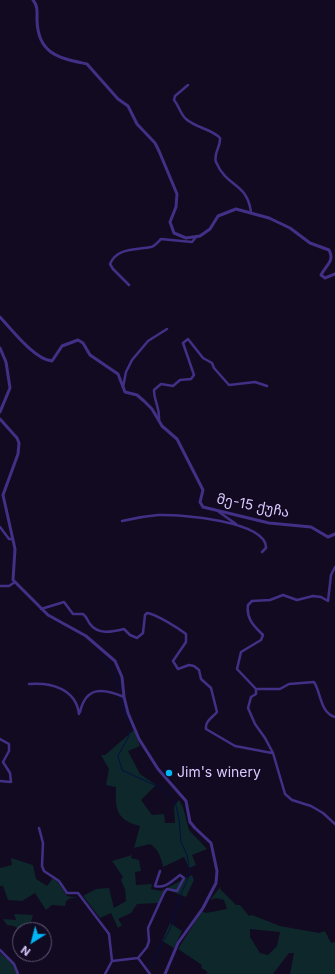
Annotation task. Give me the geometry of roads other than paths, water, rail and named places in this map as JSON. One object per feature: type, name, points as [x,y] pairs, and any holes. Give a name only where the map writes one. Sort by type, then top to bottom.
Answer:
[{"type":"street","points":[[33,0],[37,8],[37,23],[43,45],[52,53],[69,61],[87,64],[118,99],[128,106],[137,124],[154,143],[177,194],[176,207],[170,222],[171,228],[174,233],[183,238],[196,237]]},
{"type":"street","points":[[188,85],[175,96],[174,100],[185,118],[220,138],[214,155],[216,161],[224,177],[242,189],[250,201],[251,212]]},
{"type":"street","points":[[129,285],[110,264],[116,256],[128,250],[153,247],[161,239],[192,242],[196,237],[210,229],[218,216],[223,212],[236,209],[251,212],[282,224],[310,243],[329,250],[332,255],[332,260],[321,275],[325,278],[335,274]]},
{"type":"street","points":[[0,317],[32,351],[49,361],[54,359],[62,346],[76,340],[81,340],[90,355],[118,374],[123,389]]},
{"type":"street","points":[[123,389],[126,372],[132,360],[148,341],[167,329]]},
{"type":"street","points":[[159,421],[160,410],[154,396],[154,390],[161,384],[173,386],[180,380],[191,379],[194,375],[183,343],[188,339],[203,358],[212,363],[223,381],[229,385],[255,382],[267,386]]},
{"type":"street","points":[[0,348],[6,362],[10,388],[0,412]]},
{"type":"street","name":"მე-15 ქუჩა","points":[[123,389],[126,394],[137,395],[152,408],[159,421],[180,444],[203,490],[200,502],[205,509],[216,510],[270,523],[311,527],[328,537],[335,534]]},
{"type":"street","points":[[0,419],[17,438],[19,443],[18,454],[3,495],[15,555],[13,578],[15,582],[51,618],[86,636],[115,661],[122,677],[124,697],[128,713],[144,747],[158,769],[186,801],[190,822],[211,843],[215,860],[216,883],[195,919],[178,943],[165,974]]},
{"type":"street","points":[[216,510],[237,524],[261,536],[266,543],[266,548],[262,552]]},
{"type":"street","points":[[122,521],[159,515],[181,516],[237,524]]},
{"type":"street","points":[[0,527],[9,539],[13,539]]},
{"type":"street","points":[[335,567],[331,574],[328,601],[321,597],[314,596],[297,600],[283,595],[270,600],[252,601],[248,605],[248,618],[263,635],[262,640],[241,652],[237,668],[256,689],[280,690],[294,683],[314,682],[320,701],[328,712],[335,717]]},
{"type":"street","points":[[0,586],[9,586],[15,582]]},
{"type":"street","points":[[41,609],[64,602],[73,614],[83,614],[91,625],[102,632],[108,633],[124,629],[130,635],[137,638],[143,633],[145,615],[147,613],[156,615],[162,620],[178,628],[186,634],[186,642],[173,662],[174,666],[178,669],[189,665],[196,667],[199,670],[201,679],[211,688],[216,704],[217,712],[209,720],[206,725],[206,730],[235,746],[273,754]]},
{"type":"street","points":[[29,684],[39,683],[63,689],[75,701],[79,714],[82,702],[87,695],[93,692],[112,692],[124,697]]},
{"type":"street","points":[[256,689],[256,694],[251,697],[248,708],[255,724],[273,754],[285,794],[292,800],[311,806],[323,813],[335,824]]},
{"type":"street","points":[[0,739],[9,744],[9,751],[3,762],[10,773],[11,782],[0,782]]},
{"type":"street","points":[[39,828],[43,843],[42,866],[44,872],[59,881],[67,893],[78,893],[109,934],[112,961],[105,974]]},
{"type":"street","points":[[112,961],[138,958],[147,947],[149,941],[148,928],[164,893],[167,889],[177,891],[183,882],[184,878],[180,874],[172,882],[158,887],[155,886],[160,871]]},
{"type":"street","points":[[0,950],[14,964],[18,974]]},
{"type":"street","points":[[138,958],[150,974]]},
{"type":"waterway","points":[[99,654],[115,673],[119,691]]},
{"type":"waterway","points":[[120,698],[129,725]]},
{"type":"waterway","points":[[129,731],[129,736],[118,756],[122,770],[163,789],[172,797]]},
{"type":"waterway","points":[[149,968],[170,929],[180,896],[190,874],[187,855],[181,842],[179,819],[175,801]]},
{"type":"place","name":"Jim's winery","points":[[169,773]]}]
